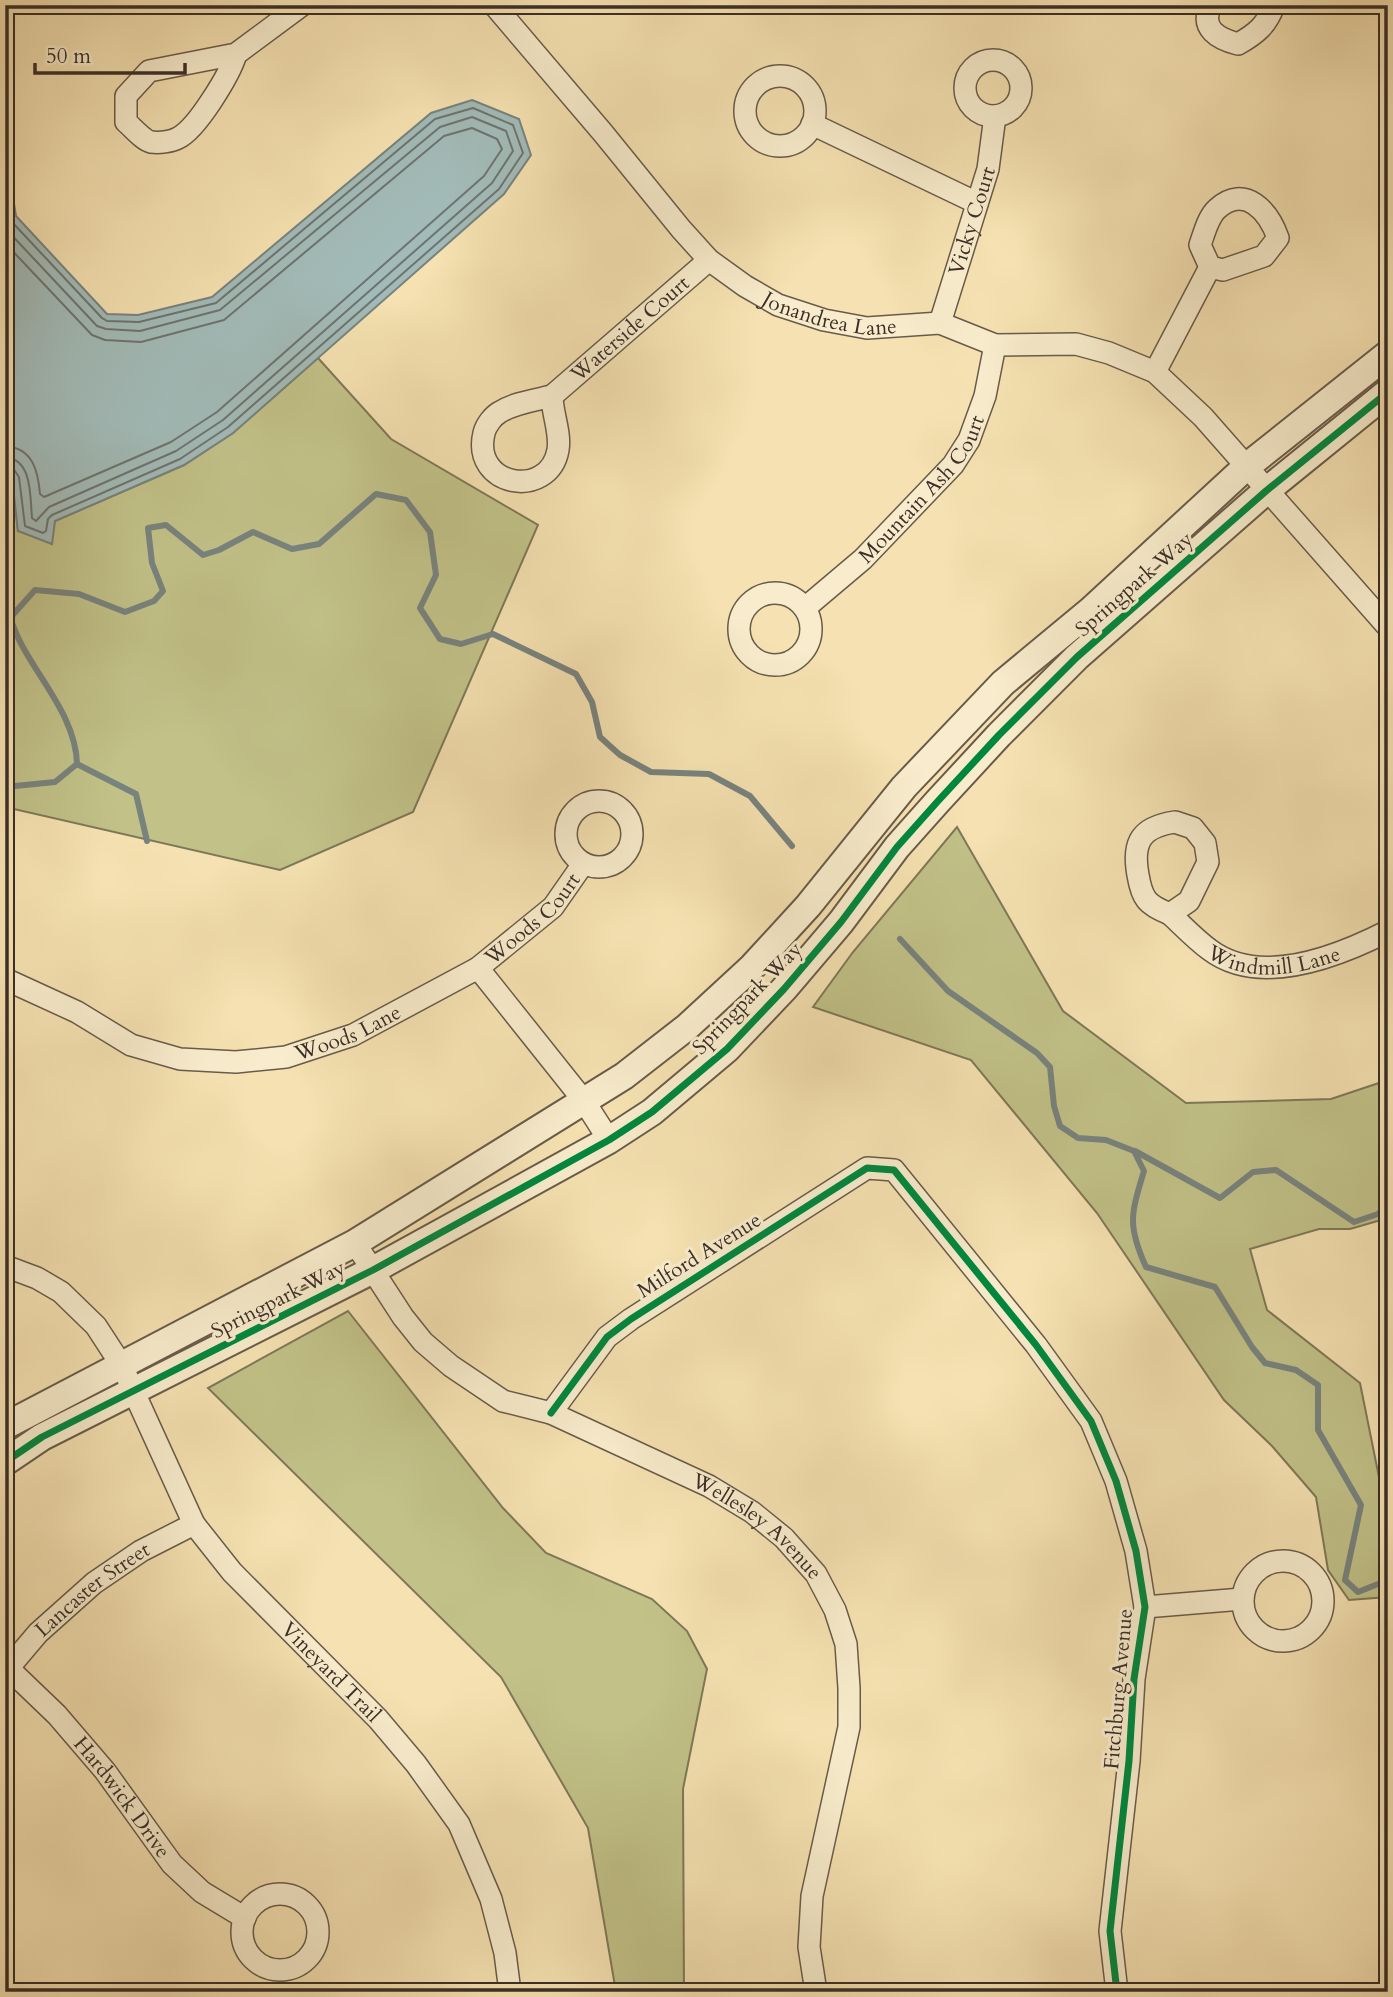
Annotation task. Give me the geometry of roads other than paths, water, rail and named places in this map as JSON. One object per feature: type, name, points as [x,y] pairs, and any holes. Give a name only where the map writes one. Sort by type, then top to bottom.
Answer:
[{"type":"street","points":[[236,54],[232,68],[201,116],[180,138],[148,142],[126,122],[127,96],[149,71],[236,54],[302,5]]},
{"type":"street","name":"Jonandrea Lane","points":[[494,5],[681,229],[709,260],[745,286],[778,305],[824,320],[867,328],[940,323],[995,345],[1076,344],[1155,372],[1203,417],[1388,626]]},
{"type":"street","points":[[1211,5],[1208,12],[1210,28],[1219,39],[1238,44],[1257,34],[1269,19],[1274,5]]},
{"type":"street","name":"Vicky Court","points":[[940,323],[988,169],[995,116]]},
{"type":"street","points":[[812,124],[977,203]]},
{"type":"street","name":"Waterside Court","points":[[552,396],[709,260]]},
{"type":"street","points":[[1155,372],[1210,267]]},
{"type":"street","name":"Mountain Ash Court","points":[[805,608],[863,559],[953,465],[969,440],[985,396],[995,345]]},
{"type":"street","name":"Springpark Way","points":[[5,1426],[355,1243],[624,1076],[687,1027],[752,967],[808,906],[904,787],[1003,683],[1091,610],[1247,467],[1388,354]]},
{"type":"street","name":"Springpark Way","points":[[5,1462],[42,1437],[373,1270],[609,1140],[652,1112],[727,1049],[784,989],[841,922],[897,847],[999,735],[1077,657],[1266,491],[1388,392]]},
{"type":"street","name":"Woods Court","points":[[478,968],[553,907],[583,864]]},
{"type":"street","name":"Windmill Lane","points":[[1170,914],[1212,952],[1238,963],[1266,968],[1319,960],[1351,950],[1388,931]]},
{"type":"street","points":[[478,968],[584,1101],[609,1140]]},
{"type":"street","name":"Woods Lane","points":[[5,979],[76,1012],[131,1045],[180,1059],[236,1062],[286,1057],[353,1035],[478,968]]},
{"type":"street","name":"Milford Avenue","points":[[551,1413],[607,1337],[631,1319],[867,1168],[894,1170]]},
{"type":"street","name":"Fitchburg Avenue","points":[[894,1170],[1036,1345],[1091,1421],[1116,1480],[1136,1551],[1145,1608],[1134,1679],[1129,1761],[1110,1931],[1117,1992]]},
{"type":"street","name":"Wellesley Avenue","points":[[355,1243],[403,1318],[416,1334],[451,1366],[503,1401],[551,1413],[709,1486],[752,1512],[784,1538],[816,1574],[835,1610],[846,1644],[849,1727],[812,1896],[809,1947],[816,1992]]},
{"type":"street","name":"Vineyard Trail","points":[[5,1266],[37,1278],[61,1292],[96,1326],[135,1391],[194,1524],[232,1573],[321,1658],[379,1719],[416,1763],[459,1824],[491,1899],[505,1954],[510,1992]]},
{"type":"street","name":"Lancaster Street","points":[[6,1670],[38,1633],[94,1583],[141,1551],[194,1524]]},
{"type":"street","points":[[1145,1608],[1242,1599]]},
{"type":"street","name":"Hardwick Drive","points":[[6,1670],[57,1715],[105,1771],[173,1864],[201,1892],[245,1918]]},
{"type":"water","points":[[472,100],[519,119],[531,155],[504,194],[233,433],[184,465],[55,521],[52,544],[18,531],[12,478],[5,469],[5,148],[16,216],[107,314],[138,315],[212,297],[431,113]]},
{"type":"waterway","points":[[5,787],[55,782],[77,764],[75,748],[65,718],[22,645],[10,618],[35,590],[79,594],[125,612],[154,601],[163,591],[152,563],[148,528],[166,525],[203,555],[219,550],[253,532],[292,549],[319,544],[376,494],[406,500],[430,532],[436,575],[420,608],[440,639],[461,644],[493,634],[576,674],[592,702],[600,737],[620,755],[651,772],[709,774],[750,796],[792,846]]},
{"type":"waterway","points":[[77,764],[136,794],[147,841]]},
{"type":"waterway","points":[[900,939],[948,991],[1037,1053],[1050,1067],[1054,1106],[1060,1126],[1078,1138],[1106,1140],[1134,1151],[1144,1171],[1134,1209],[1134,1230],[1146,1267],[1215,1287],[1265,1363],[1296,1370],[1318,1385],[1318,1430],[1361,1505],[1345,1580],[1358,1592],[1388,1580]]},
{"type":"waterway","points":[[1135,1151],[1220,1198],[1253,1172],[1276,1170],[1354,1222],[1378,1214],[1388,1204]]}]
